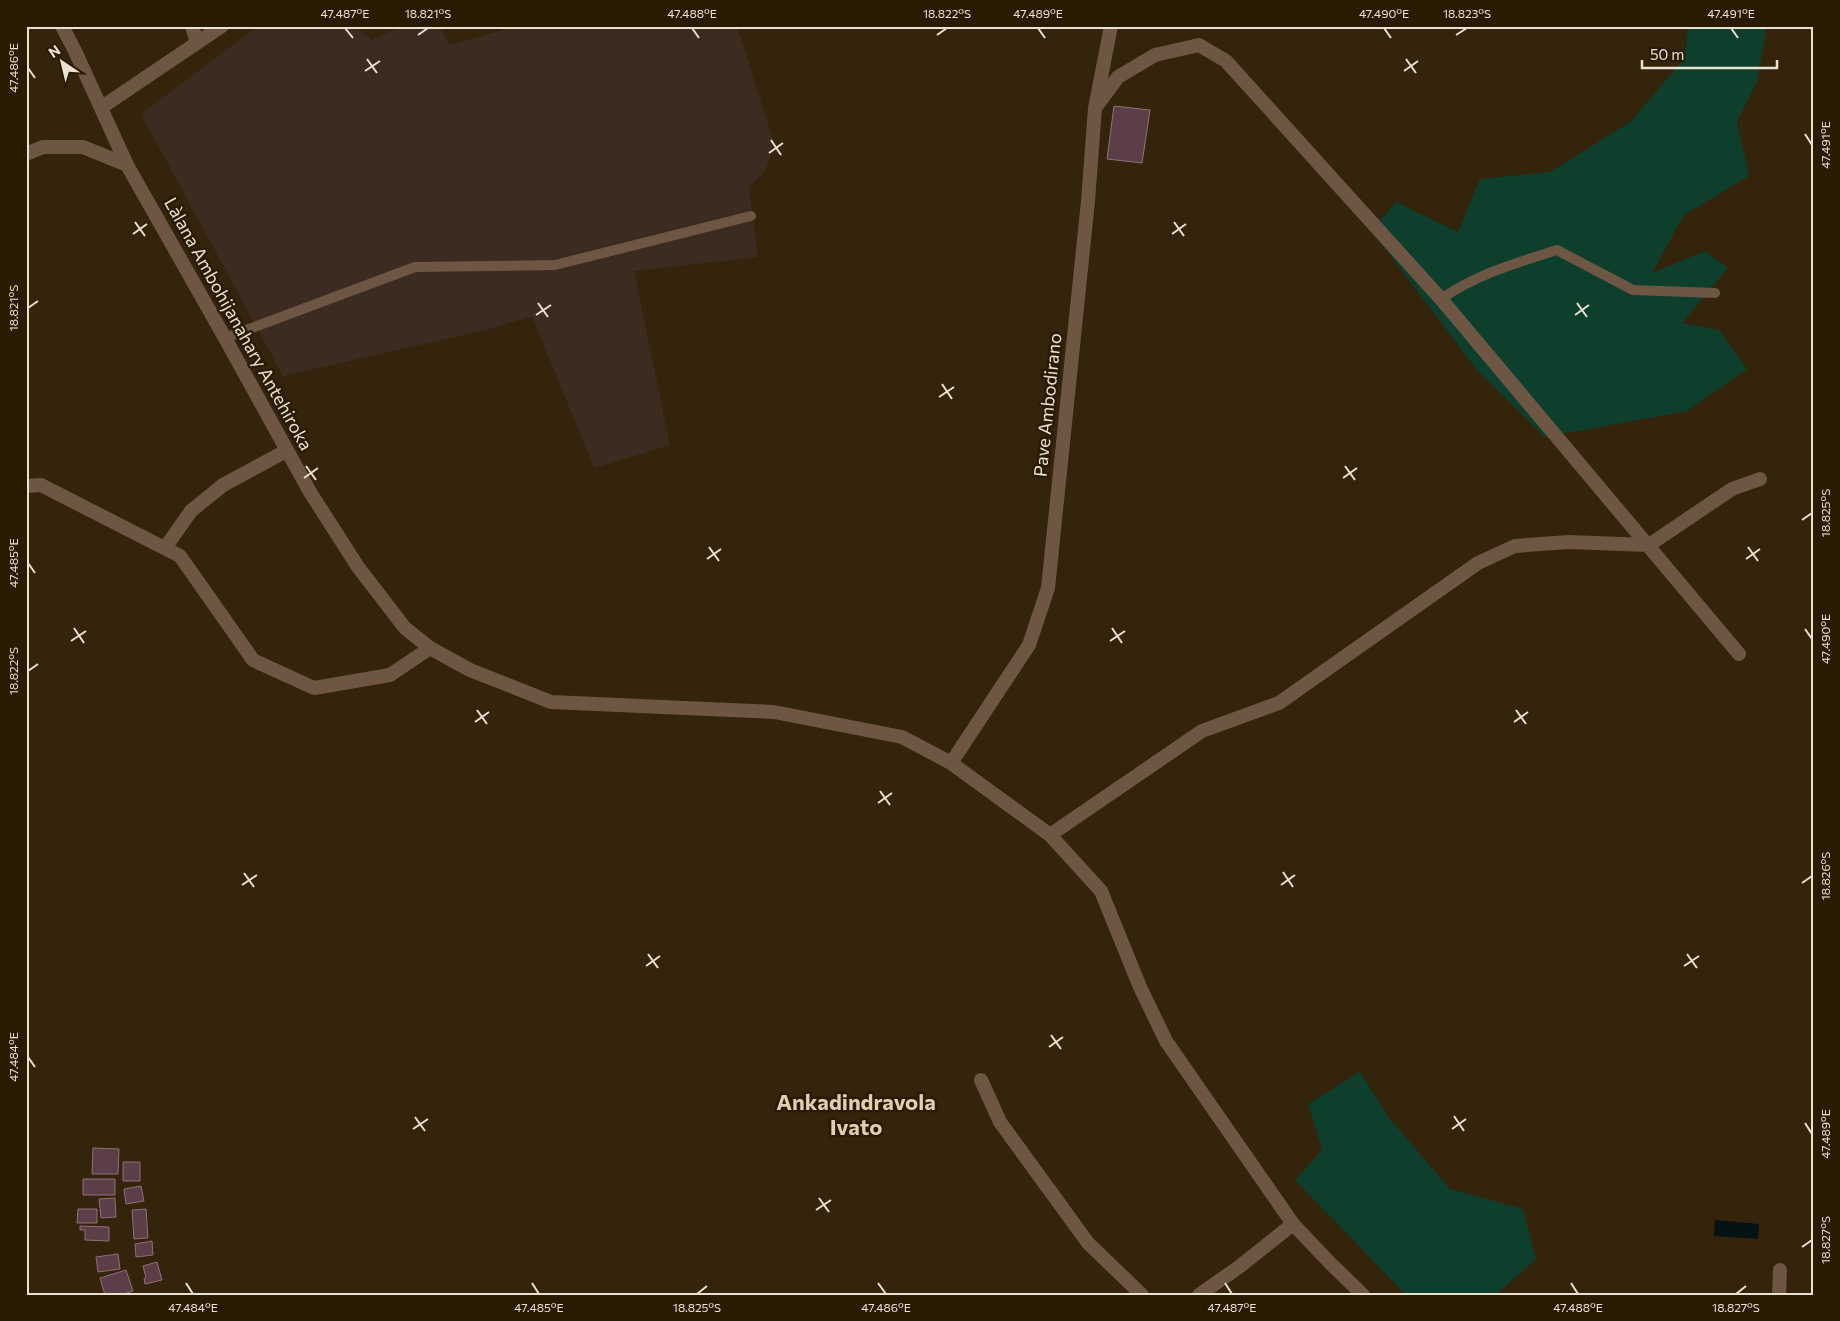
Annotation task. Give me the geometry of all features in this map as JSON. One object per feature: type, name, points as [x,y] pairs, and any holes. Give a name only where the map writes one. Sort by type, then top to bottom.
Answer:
[{"type":"street","name":"Làlana Ambohijanahary Antehiroka","points":[[62,26],[76,50],[127,165],[226,338],[286,451],[358,567],[405,628],[430,648],[470,670],[551,702],[774,712],[902,737],[952,763],[1050,835],[1101,891],[1140,988],[1166,1041],[1293,1224],[1363,1295]]},
{"type":"street","points":[[192,26],[197,43]]},
{"type":"street","points":[[102,107],[222,26]]},
{"type":"street","name":"Pave Ambodirano","points":[[952,763],[1028,645],[1048,588],[1088,201],[1095,108],[1111,26]]},
{"type":"street","points":[[1095,108],[1118,77],[1155,55],[1199,45],[1226,61],[1441,298],[1739,654]]},
{"type":"street","points":[[26,154],[43,147],[84,148],[127,165]]},
{"type":"street","points":[[165,548],[191,511],[222,485],[286,451]]},
{"type":"street","points":[[1050,835],[1202,731],[1279,703],[1478,564],[1507,549],[1515,546],[1568,542],[1648,545],[1732,488],[1760,479]]},
{"type":"street","points":[[26,486],[41,485],[180,556],[253,660],[314,688],[390,675],[430,648]]},
{"type":"street","points":[[981,1080],[1000,1122],[1088,1243],[1142,1295]]},
{"type":"street","points":[[1199,1295],[1239,1267],[1293,1224]]},
{"type":"street","points":[[1780,1270],[1780,1295]]},
{"type":"lane","points":[[226,338],[415,267],[555,265],[751,216]]},
{"type":"lane","points":[[1441,298],[1461,285],[1493,271],[1556,250],[1633,290],[1715,293]]},
{"type":"shaded area","points":[[258,26],[354,26],[372,40],[403,26],[439,26],[450,45],[517,26],[737,26],[774,143],[765,172],[749,186],[758,257],[634,271],[670,445],[594,468],[532,316],[486,330],[283,376],[141,114]]},
{"type":"shaded area","points":[[1715,1220],[1759,1224],[1758,1239],[1714,1236]]},
{"type":"green space","points":[[1688,26],[1767,26],[1757,81],[1737,122],[1749,176],[1684,215],[1652,273],[1705,251],[1728,268],[1682,323],[1719,330],[1747,369],[1687,411],[1545,437],[1477,370],[1371,230],[1396,202],[1458,232],[1480,179],[1550,172],[1630,122],[1685,58]]},
{"type":"green space","points":[[1360,1072],[1389,1118],[1450,1189],[1523,1209],[1536,1259],[1496,1295],[1406,1295],[1295,1180],[1322,1150],[1308,1104]]},
{"type":"building","points":[[1114,106],[1150,110],[1142,163],[1107,159]]},
{"type":"building","points":[[93,1148],[119,1149],[118,1174],[92,1174]]},
{"type":"building","points":[[123,1162],[140,1162],[140,1181],[123,1181]]},
{"type":"building","points":[[83,1179],[115,1179],[115,1195],[83,1195]]},
{"type":"building","points":[[141,1186],[144,1201],[126,1204],[124,1189]]},
{"type":"building","points":[[115,1198],[116,1217],[101,1218],[99,1199]]},
{"type":"building","points":[[78,1209],[97,1209],[97,1223],[77,1223]]},
{"type":"building","points":[[146,1209],[148,1238],[134,1239],[132,1210]]},
{"type":"building","points":[[80,1226],[109,1227],[109,1241],[85,1240],[85,1230],[80,1230]]},
{"type":"building","points":[[152,1241],[153,1255],[136,1257],[135,1244]]},
{"type":"building","points":[[118,1254],[120,1269],[98,1272],[96,1257]]},
{"type":"building","points":[[157,1262],[162,1280],[145,1284],[144,1279],[146,1278],[143,1266]]},
{"type":"building","points":[[126,1270],[133,1291],[121,1295],[105,1295],[100,1278]]},
{"type":"district","name":"Ankadindravola Ivato","points":[[856,1114]]}]
